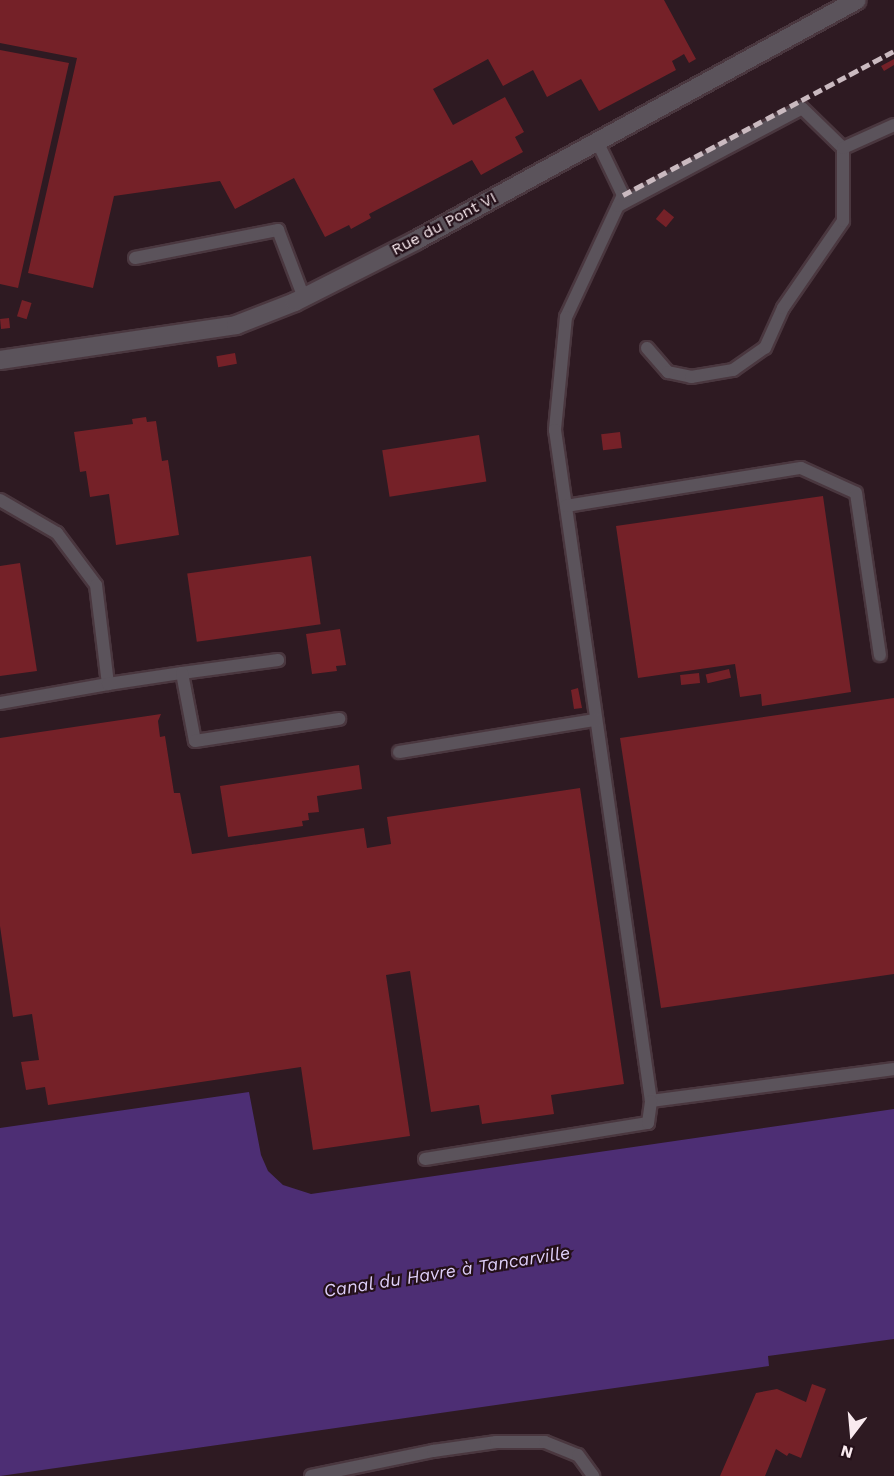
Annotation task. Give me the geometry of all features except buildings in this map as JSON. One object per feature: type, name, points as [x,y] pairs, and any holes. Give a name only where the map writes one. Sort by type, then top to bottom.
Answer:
[{"type":"street","name":"Rue du Pont VI","points":[[0,360],[236,324],[304,298],[857,0]]},
{"type":"lane","points":[[618,206],[802,108],[843,148],[843,221],[783,308],[765,348],[733,370],[691,377],[668,372],[647,348]]},
{"type":"lane","points":[[843,148],[894,125]]},
{"type":"lane","points":[[425,1159],[648,1123],[651,1101],[555,430],[566,317],[623,195],[597,141]]},
{"type":"lane","points":[[135,258],[278,230],[304,298]]},
{"type":"lane","points":[[566,506],[801,468],[856,493],[880,655]]},
{"type":"lane","points":[[0,500],[57,533],[96,585],[108,684]]},
{"type":"lane","points":[[0,703],[108,684],[278,660]]},
{"type":"lane","points":[[182,674],[195,741],[339,719]]},
{"type":"lane","points":[[399,752],[595,720]]},
{"type":"lane","points":[[651,1101],[894,1070]]},
{"type":"lane","points":[[311,1476],[433,1451],[496,1442],[545,1442],[578,1455],[593,1476]]},
{"type":"water","name":"Canal du Havre à Tancarville","points":[[249,1092],[261,1155],[268,1171],[283,1185],[311,1194],[894,1109],[894,1339],[768,1356],[769,1366],[0,1476],[0,1128]]},
{"type":"railway","points":[[623,195],[894,51]]}]
